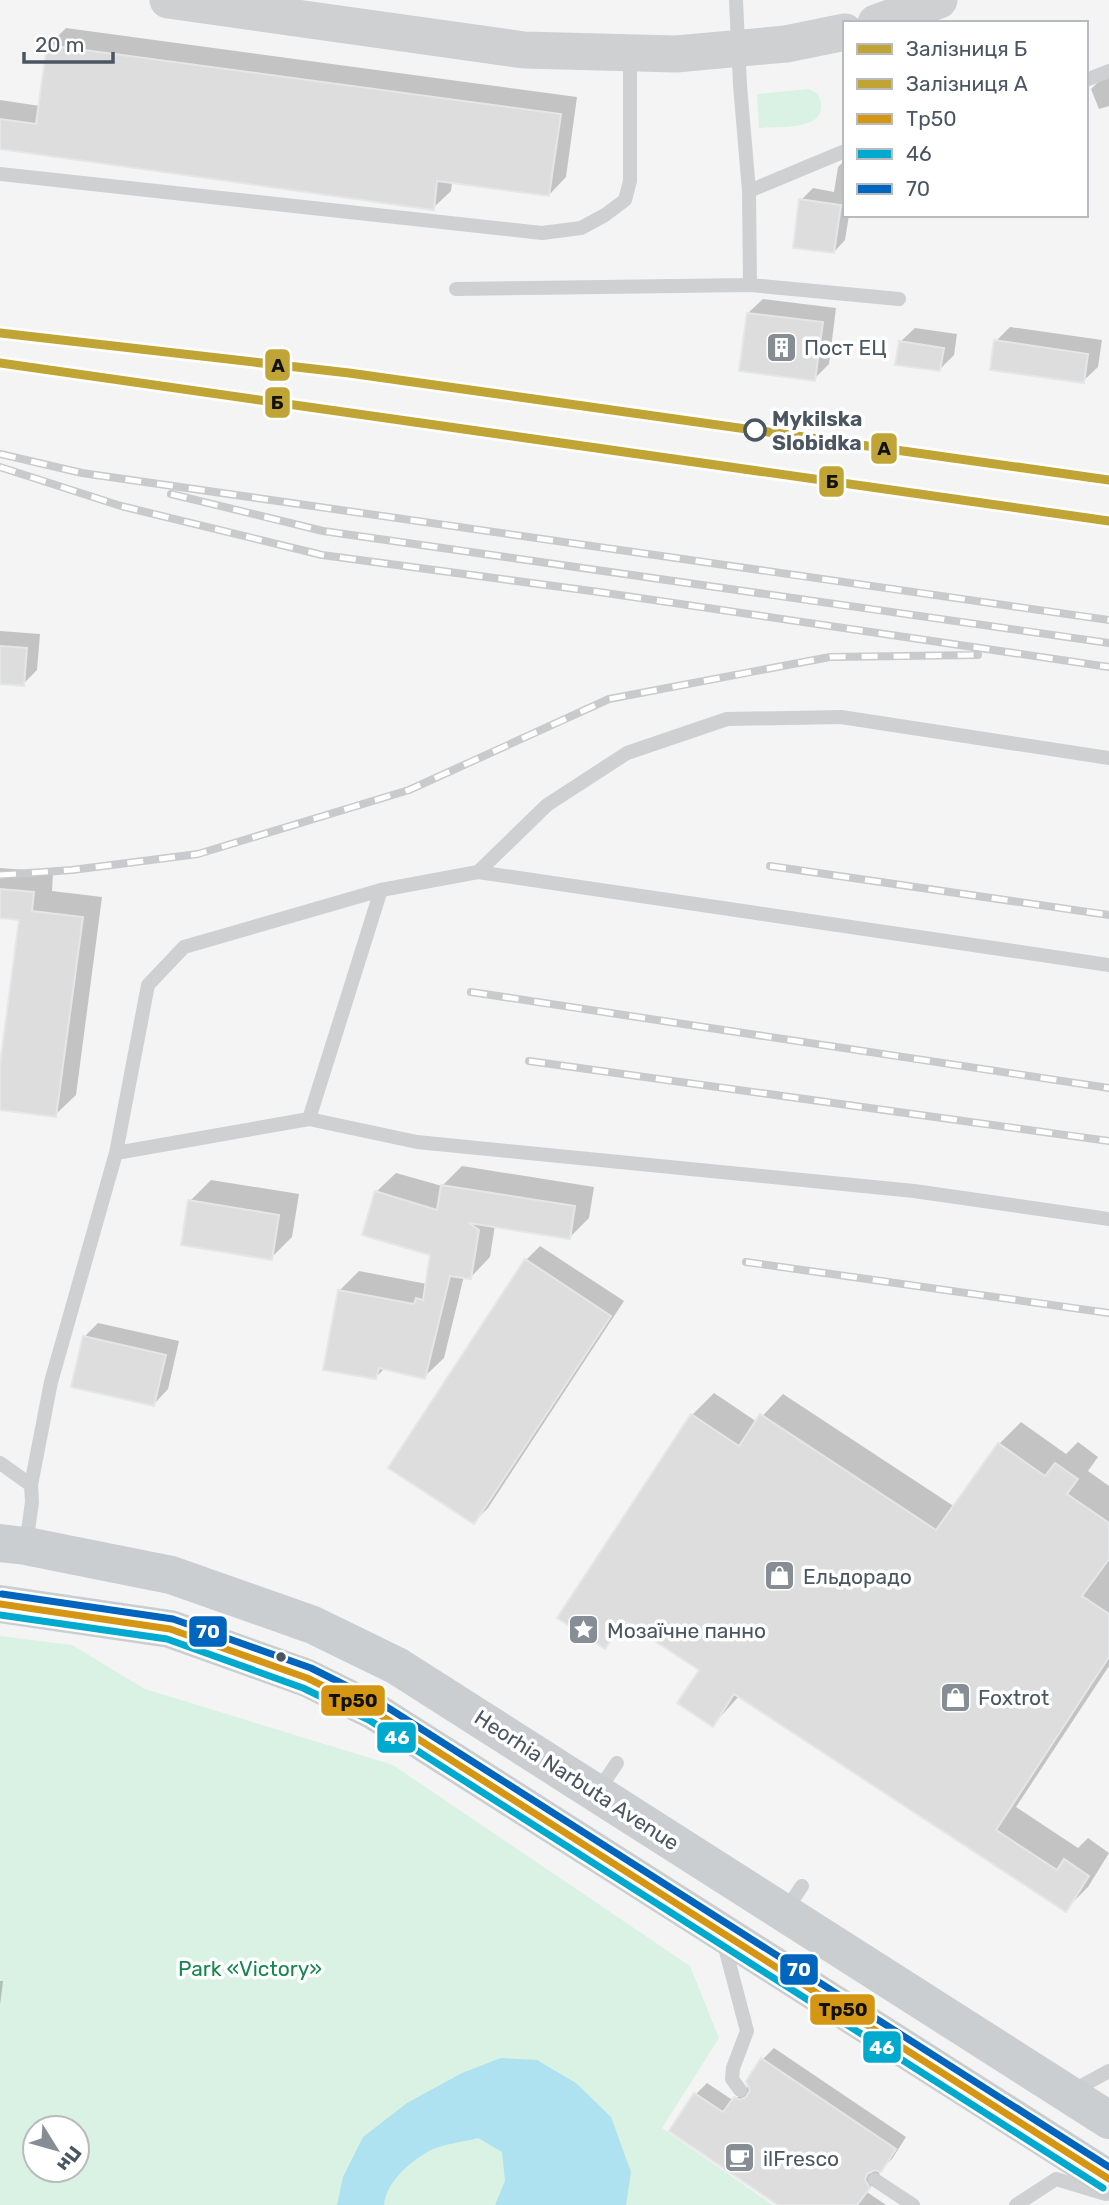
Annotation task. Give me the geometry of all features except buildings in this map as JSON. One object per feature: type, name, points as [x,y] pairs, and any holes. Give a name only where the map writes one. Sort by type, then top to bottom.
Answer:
[{"type":"main road","name":"Heorhia Narbuta Avenue","points":[[13,1545],[171,1575],[313,1625],[397,1666],[607,1778],[793,1899],[1056,2087],[1109,2120]]},
{"type":"main road","points":[[0,1604],[170,1629],[307,1678],[374,1711],[1109,2179]]},
{"type":"street","points":[[167,0],[524,50],[676,54],[786,44],[843,32]]},
{"type":"street","points":[[881,21],[939,0]]},
{"type":"lane","points":[[736,0],[748,191],[750,285]]},
{"type":"lane","points":[[0,174],[542,233],[581,228],[606,215],[625,200],[631,181],[630,53]]},
{"type":"lane","points":[[1088,79],[1109,71]]},
{"type":"lane","points":[[748,191],[843,152]]},
{"type":"lane","points":[[456,289],[750,285],[899,299]]},
{"type":"lane","points":[[478,872],[547,806],[627,753],[727,719],[841,717],[1109,758]]},
{"type":"lane","points":[[13,1545],[32,1502],[31,1485],[51,1382],[116,1153],[148,985],[184,947],[381,890],[478,872],[1109,965]]},
{"type":"lane","points":[[309,1119],[381,890]]},
{"type":"lane","points":[[116,1153],[309,1119],[417,1142],[914,1191],[1109,1219]]},
{"type":"lane","points":[[0,1463],[31,1485]]},
{"type":"lane","points":[[722,1932],[747,2031],[733,2068],[732,2079],[740,2090]]},
{"type":"lane","points":[[1056,2087],[1076,2089],[1109,2071]]},
{"type":"lane","points":[[1016,2205],[1056,2179],[1109,2195]]},
{"type":"lane","points":[[875,2180],[913,2205]]},
{"type":"green space","points":[[809,89],[818,94],[821,106],[819,115],[813,121],[792,126],[759,128],[757,94]]},
{"type":"green space","name":"Park «Victory»","points":[[0,1636],[72,1645],[145,1689],[393,1765],[690,1966],[719,2038],[662,2128],[773,2205],[0,2205]]},
{"type":"water","points":[[501,2058],[537,2060],[576,2083],[611,2117],[631,2172],[626,2205],[495,2205],[505,2181],[502,2152],[478,2138],[429,2151],[414,2161],[389,2188],[384,2205],[337,2205],[343,2177],[363,2137],[407,2103],[462,2073]]},
{"type":"railway","points":[[0,454],[82,473],[1109,620]]},
{"type":"railway","points":[[0,467],[121,506],[322,555],[599,592],[1109,667]]},
{"type":"railway","points":[[171,494],[323,531],[1109,643]]},
{"type":"railway","points":[[0,875],[72,870],[198,854],[409,790],[609,699],[830,657],[978,655]]},
{"type":"railway","points":[[770,866],[1109,915]]},
{"type":"railway","points":[[471,992],[1109,1088]]},
{"type":"railway","points":[[529,1061],[1109,1141]]},
{"type":"railway","points":[[746,1262],[1109,1313]]},
{"type":"rail line","name":"A","points":[[0,333],[349,373],[1109,480]]},
{"type":"rail line","name":"Б","points":[[0,363],[1109,521]]},
{"type":"transit line","name":"70","points":[[2,1594],[173,1619],[311,1668],[379,1702],[1109,2167]]},
{"type":"transit line","name":"Тр50","points":[[0,1604],[170,1629],[307,1678],[374,1711],[1109,2179]]},
{"type":"transit line","name":"46","points":[[0,1615],[167,1639],[303,1688],[369,1720],[1103,2188]]},
{"type":"place","name":"Пост ЕЦ","points":[[781,347]]},
{"type":"place","name":"Mykilska Slobidka","points":[[755,430]]},
{"type":"place","name":"Ельдорадо","points":[[780,1576]]},
{"type":"place","name":"Мозаїчне панно","points":[[584,1630]]},
{"type":"place","name":"Foxtrot","points":[[955,1697]]},
{"type":"place","name":"ilFresco","points":[[740,2158]]}]
